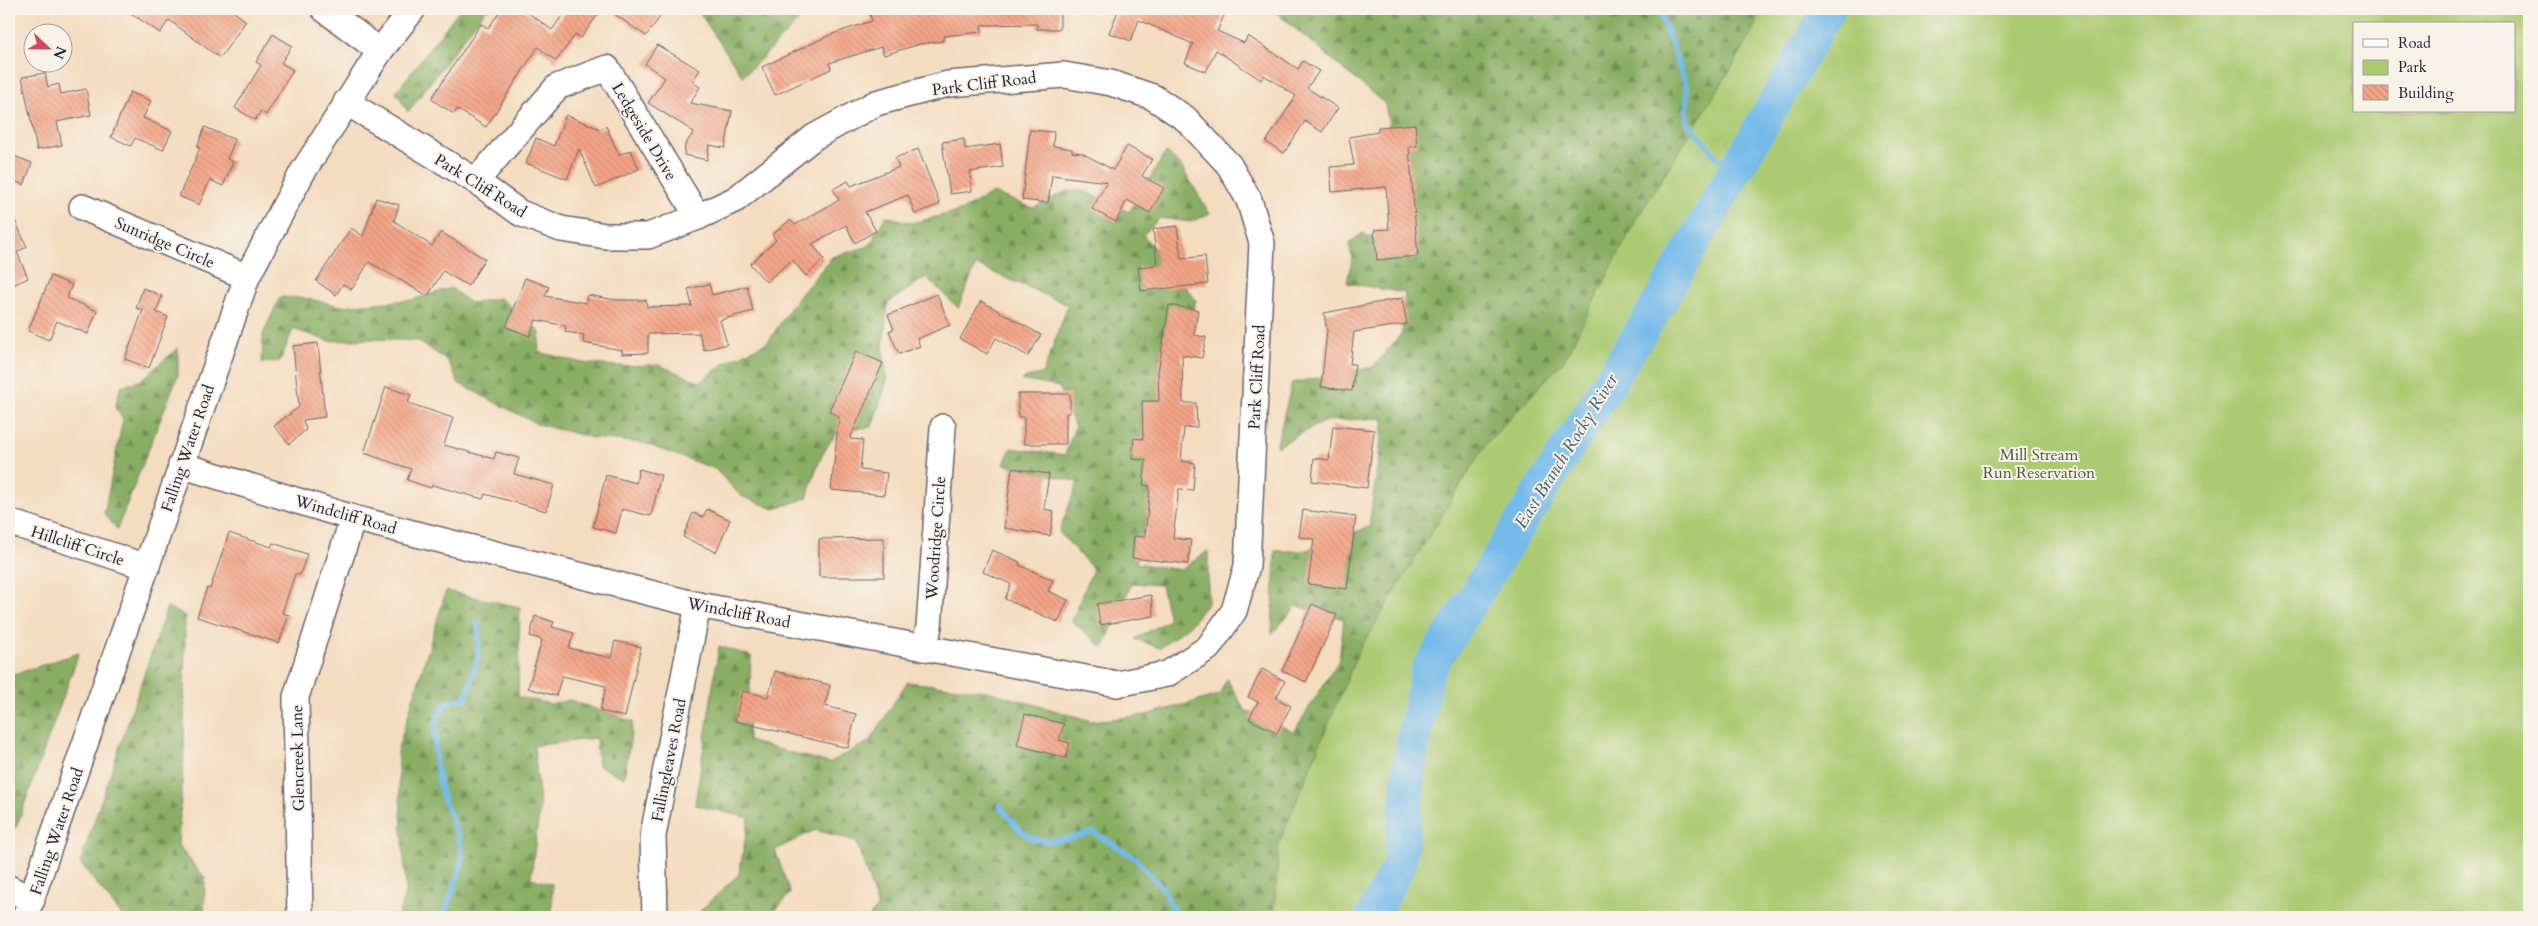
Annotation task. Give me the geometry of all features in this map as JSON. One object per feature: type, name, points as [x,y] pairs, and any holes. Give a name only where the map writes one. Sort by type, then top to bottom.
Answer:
[{"type":"street","points":[[324,9],[380,51]]},
{"type":"street","name":"Falling Water Road","points":[[28,908],[247,277],[302,173],[380,51],[413,9]]},
{"type":"street","name":"Ledgeside Drive","points":[[476,181],[557,87],[607,68],[698,217]]},
{"type":"street","name":"Park Cliff Road","points":[[346,102],[476,181],[520,213],[561,229],[606,236],[648,236],[698,217],[736,199],[814,137],[876,103],[948,84],[1064,75],[1111,83],[1153,97],[1186,119],[1229,165],[1249,200],[1262,242],[1247,566]]},
{"type":"street","name":"Sunridge Circle","points":[[82,207],[247,277]]},
{"type":"street","name":"Woodridge Circle","points":[[924,648],[929,626],[943,428]]},
{"type":"street","name":"Windcliff Road","points":[[181,465],[353,518],[698,605],[1117,684],[1167,674],[1208,648],[1234,611],[1247,566]]},
{"type":"street","name":"Glencreek Lane","points":[[300,917],[296,697],[353,518]]},
{"type":"street","name":"Hillcliff Circle","points":[[9,522],[147,567]]},
{"type":"street","name":"Fallingleaves Road","points":[[655,917],[654,836],[698,605]]},
{"type":"street","points":[[9,888],[28,908]]},
{"type":"green space","points":[[460,9],[486,9],[408,112],[396,92]]},
{"type":"green space","points":[[697,9],[818,9],[798,21],[743,77]]},
{"type":"green space","name":"Mill Stream Run Reservation","points":[[1272,9],[2529,9],[2529,917],[869,917],[878,907],[856,841],[815,830],[775,850],[790,893],[770,917],[696,917],[739,874],[749,818],[695,805],[719,646],[751,656],[748,741],[829,763],[870,741],[907,682],[987,691],[1092,721],[1146,715],[1219,695],[1227,679],[1245,710],[1294,732],[1339,660],[1344,619],[1297,606],[1272,634],[1275,551],[1303,551],[1369,527],[1384,418],[1325,421],[1276,447],[1292,383],[1373,367],[1402,333],[1405,293],[1347,283],[1352,259],[1349,243],[1363,233],[1416,262],[1385,104]]},
{"type":"green space","name":"Mill Stream Run Reservation","points":[[1763,9],[2529,9],[2529,917],[1274,917],[1279,843],[1359,650],[1486,444],[1564,360],[1637,218],[1744,48]]},
{"type":"green space","points":[[1166,152],[1181,166],[1210,214],[1190,222],[1160,218],[1143,235],[1196,300],[1175,363],[1152,495],[1136,563],[1181,570],[1208,551],[1208,603],[1189,626],[1160,648],[1135,639],[1169,620],[1161,585],[1132,583],[1103,648],[1072,621],[1093,569],[1059,532],[1078,482],[1004,464],[1011,448],[1065,455],[1075,427],[1059,387],[1021,380],[1043,373],[1068,305],[976,265],[958,308],[926,277],[888,303],[883,347],[887,381],[872,427],[840,430],[823,453],[807,498],[774,509],[741,496],[715,469],[643,443],[593,438],[537,424],[458,383],[448,361],[418,341],[373,339],[329,341],[293,329],[280,361],[262,363],[263,334],[280,297],[304,298],[341,306],[411,300],[451,288],[470,303],[500,298],[540,332],[538,352],[583,363],[615,366],[659,365],[700,382],[725,363],[768,342],[793,304],[832,257],[869,246],[886,216],[912,223],[960,211],[993,193],[1033,208],[1067,191],[1084,191],[1129,212]]},
{"type":"green space","points":[[178,348],[178,375],[117,529],[104,514],[123,419],[115,408],[121,386],[140,381]]},
{"type":"green space","points":[[446,591],[520,607],[518,697],[551,704],[570,700],[633,722],[624,778],[598,765],[596,738],[534,746],[540,805],[531,878],[552,884],[552,917],[398,917],[406,890],[397,752]]},
{"type":"green space","points":[[167,607],[185,616],[184,753],[178,846],[205,878],[204,917],[123,917],[80,863]]},
{"type":"green space","points":[[79,653],[16,828],[9,820],[9,670],[15,674]]},
{"type":"building","points":[[125,9],[230,9],[246,21],[220,58],[169,20],[160,33]]},
{"type":"building","points":[[502,9],[523,9],[552,30],[567,9],[602,9],[581,38],[576,34],[556,61],[538,47],[486,127],[457,109],[454,114],[431,99],[481,24],[488,28]]},
{"type":"building","points":[[607,9],[662,9],[658,15],[660,17],[646,36]]},
{"type":"building","points":[[868,9],[1060,9],[1060,29],[1037,29],[1037,24],[981,25],[982,32],[943,36],[943,41],[920,44],[884,55],[881,47],[829,63],[831,69],[775,95],[762,67],[832,34],[872,21]]},
{"type":"building","points":[[1112,9],[1227,9],[1217,31],[1244,43],[1248,36],[1298,69],[1303,61],[1319,71],[1307,88],[1338,108],[1322,132],[1305,121],[1284,153],[1266,142],[1296,96],[1264,75],[1261,80],[1216,50],[1206,72],[1185,63],[1193,44],[1139,20],[1131,41],[1109,33],[1118,11]]},
{"type":"building","points":[[273,34],[292,46],[281,63],[293,70],[266,115],[261,111],[255,120],[235,108],[261,65],[256,62]]},
{"type":"building","points":[[657,45],[700,70],[692,82],[700,87],[690,103],[732,111],[725,148],[709,145],[707,160],[684,155],[685,145],[694,132],[648,103],[665,78],[645,64]]},
{"type":"building","points":[[45,73],[48,87],[59,84],[61,94],[86,89],[91,115],[57,122],[62,145],[37,150],[22,77]]},
{"type":"building","points":[[130,92],[151,101],[143,118],[172,131],[163,150],[135,138],[131,146],[111,137]]},
{"type":"building","points":[[566,115],[600,129],[606,126],[619,155],[631,150],[639,169],[596,188],[579,149],[567,179],[526,163],[536,138],[554,146]]},
{"type":"building","points":[[1415,124],[1417,146],[1409,147],[1418,256],[1377,260],[1374,230],[1389,229],[1386,187],[1332,192],[1330,167],[1354,165],[1349,137],[1378,132],[1378,127]]},
{"type":"building","points":[[205,127],[235,140],[227,159],[233,162],[223,186],[210,180],[199,205],[179,196],[200,148],[197,147]]},
{"type":"building","points":[[1030,130],[1054,132],[1053,146],[1072,149],[1072,152],[1082,153],[1113,170],[1127,146],[1152,159],[1142,176],[1164,188],[1150,213],[1127,200],[1116,222],[1092,209],[1107,182],[1052,175],[1048,203],[1022,200]]},
{"type":"building","points":[[964,139],[965,149],[1000,144],[1003,167],[970,172],[972,191],[950,194],[942,142]]},
{"type":"building","points":[[918,149],[940,204],[915,214],[908,195],[865,212],[876,231],[855,243],[846,225],[812,244],[824,259],[806,276],[792,260],[766,282],[750,264],[776,240],[772,235],[790,220],[795,225],[839,200],[833,189],[848,181],[851,186],[899,167],[895,158]]},
{"type":"building","points":[[9,154],[32,163],[24,185],[9,179]]},
{"type":"building","points":[[376,198],[399,205],[394,221],[432,246],[441,232],[485,259],[468,286],[443,271],[428,296],[369,262],[352,289],[343,284],[336,295],[316,281],[351,228],[363,236]]},
{"type":"building","points":[[9,207],[27,247],[17,252],[28,278],[9,287]]},
{"type":"building","points":[[1177,226],[1181,259],[1205,256],[1208,284],[1141,291],[1138,267],[1157,265],[1153,229]]},
{"type":"building","points":[[51,276],[72,285],[67,298],[97,311],[88,334],[57,321],[49,340],[28,331]]},
{"type":"building","points":[[525,278],[549,287],[545,296],[586,303],[587,295],[616,300],[646,300],[647,307],[692,306],[688,289],[709,284],[712,295],[747,286],[753,311],[720,320],[727,344],[704,350],[699,333],[648,334],[648,353],[622,354],[622,350],[583,343],[584,335],[565,332],[566,326],[536,320],[530,336],[506,327]]},
{"type":"building","points":[[143,288],[162,296],[156,312],[168,317],[149,368],[125,359],[143,310],[136,308]]},
{"type":"building","points":[[937,294],[950,325],[917,339],[920,346],[899,354],[889,331],[894,329],[888,315]]},
{"type":"building","points":[[1402,298],[1407,324],[1354,332],[1350,364],[1355,364],[1352,391],[1321,387],[1327,331],[1324,313]]},
{"type":"building","points":[[981,301],[1041,335],[1028,356],[996,338],[987,354],[960,339]]},
{"type":"building","points":[[1169,305],[1198,310],[1194,335],[1206,337],[1202,358],[1182,355],[1183,403],[1196,403],[1197,427],[1184,428],[1181,461],[1195,463],[1193,490],[1179,489],[1173,538],[1191,540],[1188,564],[1132,558],[1134,536],[1145,537],[1150,486],[1143,485],[1146,460],[1132,459],[1134,438],[1143,439],[1142,401],[1159,401],[1158,372]]},
{"type":"building","points":[[318,343],[325,417],[303,420],[306,430],[289,444],[274,426],[299,407],[293,346]]},
{"type":"building","points":[[856,351],[883,363],[850,439],[863,440],[860,470],[887,473],[884,495],[831,490],[839,416],[829,411]]},
{"type":"building","points":[[386,387],[411,395],[408,403],[453,418],[444,445],[494,459],[496,452],[519,458],[514,474],[554,485],[546,511],[485,494],[483,499],[432,485],[431,488],[407,480],[411,469],[364,453]]},
{"type":"building","points":[[1018,394],[1070,394],[1070,413],[1066,413],[1066,444],[1024,444],[1024,417],[1018,417]]},
{"type":"building","points":[[1333,426],[1374,430],[1367,488],[1312,481],[1314,458],[1329,460]]},
{"type":"building","points":[[1012,468],[1049,474],[1044,509],[1054,511],[1050,536],[1004,528]]},
{"type":"building","points":[[639,469],[661,475],[651,516],[622,509],[616,533],[593,527],[606,475],[636,483]]},
{"type":"building","points":[[707,509],[730,520],[716,552],[683,537],[693,513],[703,517]]},
{"type":"building","points":[[1303,510],[1356,517],[1347,589],[1308,584],[1314,539],[1299,537]]},
{"type":"building","points":[[229,533],[271,547],[273,543],[307,554],[300,575],[295,574],[282,613],[289,615],[279,643],[197,617],[207,588],[210,589]]},
{"type":"building","points":[[884,538],[884,577],[819,577],[819,539]]},
{"type":"building","points":[[992,550],[1020,562],[1019,565],[1053,580],[1048,591],[1068,600],[1058,622],[1005,599],[1011,584],[983,572]]},
{"type":"building","points":[[1151,595],[1154,616],[1100,625],[1097,604]]},
{"type":"building","points":[[1312,604],[1337,615],[1306,682],[1282,671]]},
{"type":"building","points":[[535,616],[554,622],[552,627],[574,633],[569,648],[611,658],[615,641],[641,647],[625,717],[600,711],[606,686],[562,676],[556,696],[528,688],[542,640],[530,636]]},
{"type":"building","points":[[1262,669],[1285,681],[1276,698],[1291,706],[1277,733],[1249,719],[1258,702],[1248,697]]},
{"type":"building","points":[[775,671],[830,685],[825,706],[856,714],[848,748],[735,721],[742,691],[768,697]]},
{"type":"building","points":[[1025,714],[1064,724],[1059,740],[1070,743],[1066,758],[1017,745]]},
{"type":"waterway","points":[[1659,9],[1687,88],[1687,121],[1717,158],[1736,171]]},
{"type":"waterway","name":"East Branch Rocky River","points":[[1372,917],[1400,863],[1411,754],[1428,670],[1659,303],[1829,9]]},
{"type":"waterway","points":[[443,917],[462,859],[460,842],[440,785],[436,761],[435,734],[440,712],[445,705],[452,701],[466,699],[478,657],[478,623]]},
{"type":"waterway","points":[[1000,806],[1019,829],[1034,839],[1048,841],[1072,838],[1093,832],[1135,858],[1163,889],[1177,917]]}]
